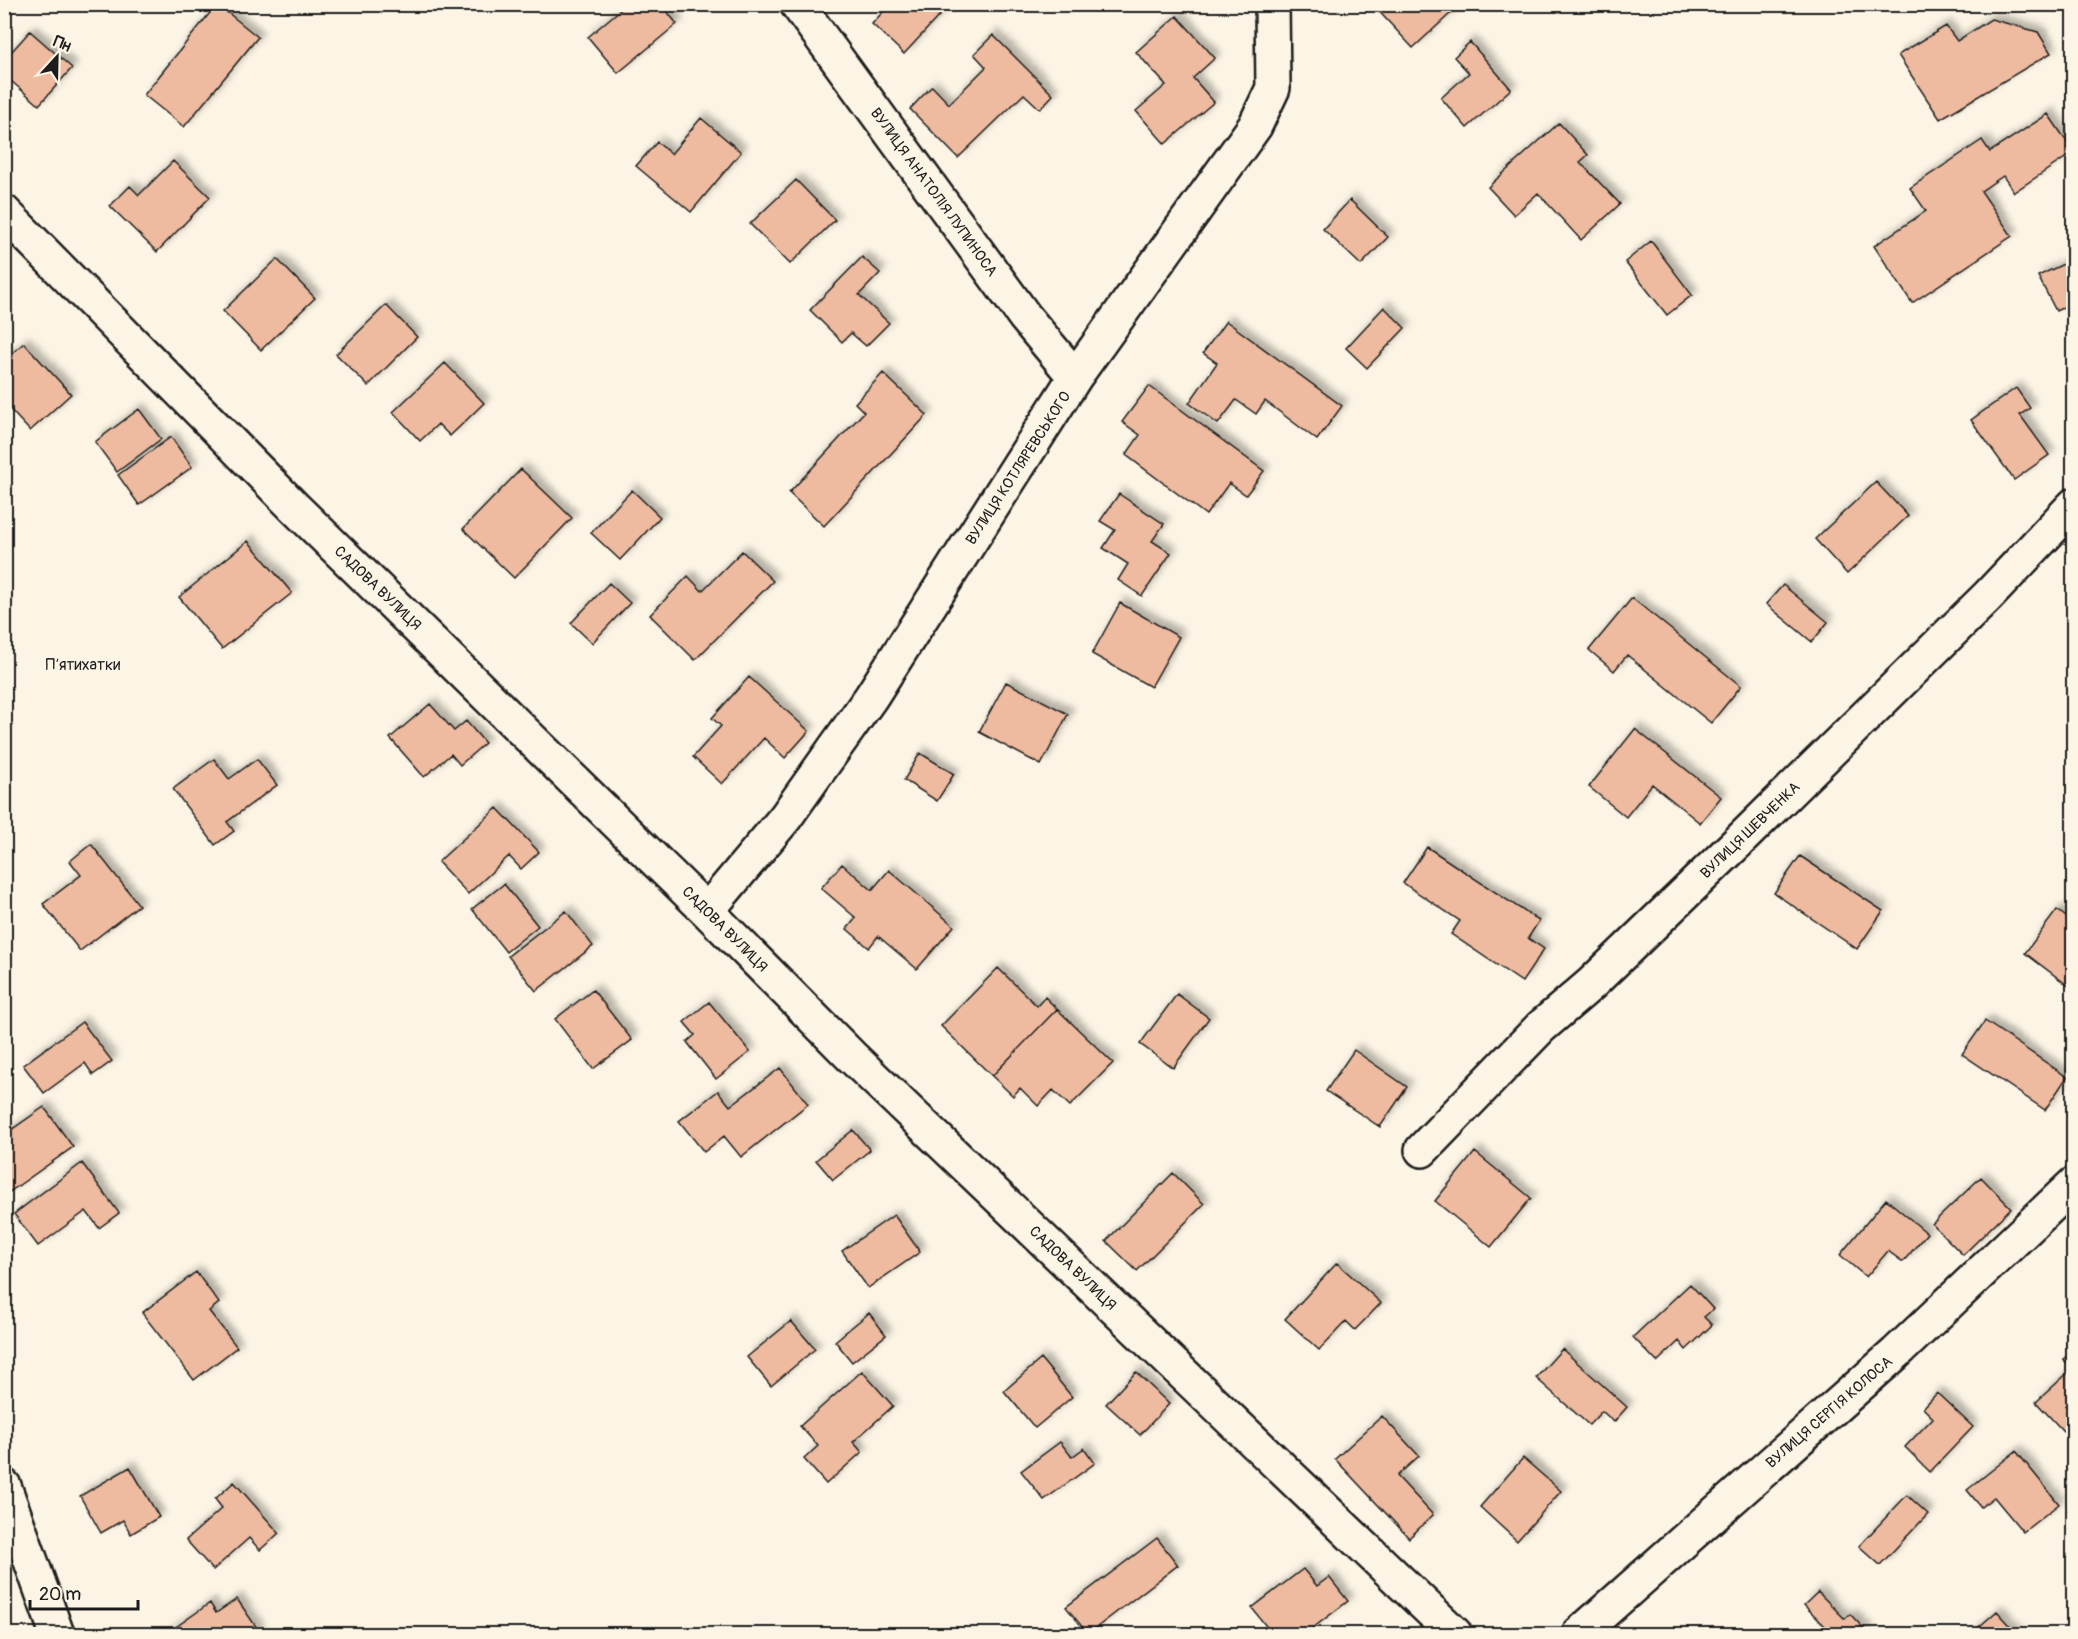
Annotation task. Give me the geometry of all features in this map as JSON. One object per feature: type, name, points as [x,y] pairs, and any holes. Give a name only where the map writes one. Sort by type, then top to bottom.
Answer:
[{"type":"street","name":"ВУЛИЦЯ АНАТОЛІЯ ЛУПИНОСА","points":[[797,4],[1025,317],[1076,377]]},
{"type":"street","name":"ВУЛИЦЯ КОТЛЯРЕВСЬКОГО","points":[[707,911],[785,818],[871,697],[1076,377],[1255,126],[1273,88],[1272,4]]},
{"type":"street","name":"САДОВА ВУЛИЦЯ","points":[[4,212],[295,508],[707,911],[851,1056],[1455,1635]]},
{"type":"street","name":"ВУЛИЦЯ ШЕВЧЕНКА","points":[[1422,1150],[1541,1027],[1591,984],[1988,596],[2073,505]]},
{"type":"street","name":"ВУЛИЦЯ СЕРГІЯ КОЛОСА","points":[[1579,1635],[1896,1353],[2073,1184]]},
{"type":"street","points":[[4,1486],[57,1635]]},
{"type":"building","points":[[217,4],[258,37],[184,127],[144,95]]},
{"type":"building","points":[[627,4],[661,4],[677,24],[618,73],[588,37]]},
{"type":"building","points":[[890,4],[950,4],[904,54],[872,24]]},
{"type":"building","points":[[1372,4],[1443,4],[1451,13],[1413,48]]},
{"type":"building","points":[[1177,16],[1215,58],[1193,78],[1214,102],[1165,144],[1136,111],[1166,85],[1136,52]]},
{"type":"building","points":[[1991,19],[2038,32],[2051,53],[1940,119],[1898,55],[1946,26],[1957,41]]},
{"type":"building","points":[[30,31],[72,68],[39,105],[4,75],[4,60]]},
{"type":"building","points":[[993,35],[1053,95],[1040,109],[1024,94],[958,158],[910,109],[932,86],[949,104],[986,67],[974,54]]},
{"type":"building","points":[[1470,42],[1511,89],[1467,128],[1441,98],[1469,73],[1454,57]]},
{"type":"building","points":[[2048,114],[2074,152],[2014,192],[2003,176],[1981,191],[2012,236],[1912,303],[1874,246],[1926,211],[1910,188],[1982,140],[1990,152]]},
{"type":"building","points":[[701,118],[741,152],[691,212],[636,166],[657,142],[671,154]]},
{"type":"building","points":[[1559,123],[1588,155],[1580,162],[1620,204],[1581,240],[1538,193],[1514,215],[1488,187]]},
{"type":"building","points":[[173,161],[210,197],[157,252],[110,206],[130,186],[139,195]]},
{"type":"building","points":[[796,180],[835,220],[790,264],[750,224]]},
{"type":"building","points":[[1350,200],[1388,237],[1361,265],[1323,229]]},
{"type":"building","points":[[1651,241],[1692,295],[1667,315],[1625,262]]},
{"type":"building","points":[[862,257],[880,273],[859,295],[889,323],[866,346],[851,333],[842,342],[810,310]]},
{"type":"building","points":[[277,259],[315,298],[261,350],[223,311]]},
{"type":"building","points":[[2074,259],[2074,302],[2056,311],[2038,276]]},
{"type":"building","points":[[386,305],[417,337],[368,386],[336,354]]},
{"type":"building","points":[[1384,307],[1405,328],[1367,368],[1346,348]]},
{"type":"building","points":[[1226,321],[1342,406],[1317,440],[1265,401],[1256,414],[1236,400],[1218,424],[1189,403],[1217,363],[1203,353]]},
{"type":"building","points":[[24,343],[71,394],[30,431],[4,403],[4,360]]},
{"type":"building","points":[[445,363],[484,403],[450,436],[438,424],[420,441],[393,412]]},
{"type":"building","points":[[883,373],[927,415],[824,526],[789,493],[864,412],[855,403]]},
{"type":"building","points":[[1149,386],[1264,471],[1246,495],[1229,483],[1206,515],[1126,455],[1140,435],[1122,422]]},
{"type":"building","points":[[2016,388],[2030,408],[2020,415],[2049,455],[2014,480],[1971,420]]},
{"type":"building","points":[[139,409],[161,439],[117,472],[95,442]]},
{"type":"building","points":[[171,437],[192,467],[139,505],[118,475]]},
{"type":"building","points":[[521,469],[572,518],[514,578],[463,529]]},
{"type":"building","points":[[1876,482],[1908,516],[1847,574],[1815,539]]},
{"type":"building","points":[[632,490],[660,517],[620,560],[591,533]]},
{"type":"building","points":[[1119,494],[1164,524],[1152,541],[1171,553],[1142,596],[1118,580],[1128,564],[1103,548],[1115,530],[1100,521]]},
{"type":"building","points":[[248,541],[292,593],[222,649],[179,597]]},
{"type":"building","points":[[742,551],[773,581],[695,660],[650,615],[688,576],[702,591]]},
{"type":"building","points":[[609,583],[630,603],[592,643],[571,623]]},
{"type":"building","points":[[1783,585],[1828,622],[1812,642],[1766,604]]},
{"type":"building","points":[[1632,598],[1741,686],[1711,723],[1627,655],[1614,671],[1589,650]]},
{"type":"building","points":[[1120,603],[1179,637],[1151,687],[1092,654]]},
{"type":"building","points":[[749,677],[809,731],[785,758],[764,738],[722,784],[693,757],[721,726],[712,718]]},
{"type":"building","points":[[1006,682],[1068,714],[1041,765],[979,732]]},
{"type":"building","points":[[430,704],[454,731],[466,721],[485,743],[460,765],[451,754],[424,777],[390,738]]},
{"type":"building","points":[[1635,729],[1721,797],[1700,823],[1652,784],[1626,817],[1589,787]]},
{"type":"building","points":[[920,753],[954,774],[937,801],[904,780]]},
{"type":"building","points":[[214,759],[229,779],[257,759],[277,785],[227,822],[234,831],[215,845],[173,789]]},
{"type":"building","points":[[497,808],[539,852],[521,869],[509,856],[468,894],[438,862]]},
{"type":"building","points":[[91,844],[139,905],[80,951],[43,904],[81,875],[70,861]]},
{"type":"building","points":[[1427,847],[1539,921],[1528,938],[1544,949],[1522,982],[1451,934],[1460,921],[1403,883]]},
{"type":"building","points":[[1800,856],[1883,911],[1857,949],[1774,893]]},
{"type":"building","points":[[842,864],[872,890],[889,870],[954,926],[917,969],[878,936],[869,948],[847,929],[856,918],[821,888]]},
{"type":"building","points":[[504,884],[538,926],[506,952],[472,909]]},
{"type":"building","points":[[2057,910],[2074,923],[2074,990],[2025,953]]},
{"type":"building","points":[[566,911],[593,946],[536,991],[508,956]]},
{"type":"building","points":[[998,968],[1037,1006],[1045,997],[1057,1009],[992,1076],[941,1026]]},
{"type":"building","points":[[593,990],[632,1040],[593,1069],[555,1019]]},
{"type":"building","points":[[1177,994],[1209,1018],[1173,1068],[1140,1044]]},
{"type":"building","points":[[709,1002],[750,1052],[716,1079],[687,1042],[695,1035],[684,1022]]},
{"type":"building","points":[[1057,1009],[1113,1063],[1070,1106],[1053,1090],[1038,1106],[1020,1088],[1013,1096],[992,1076]]},
{"type":"building","points":[[1985,1021],[2067,1077],[2045,1110],[1962,1054]]},
{"type":"building","points":[[82,1022],[112,1061],[93,1075],[85,1063],[44,1093],[23,1065]]},
{"type":"building","points":[[1354,1050],[1407,1087],[1380,1127],[1326,1091]]},
{"type":"building","points":[[780,1068],[808,1104],[741,1157],[724,1136],[704,1152],[679,1121],[718,1091],[730,1106]]},
{"type":"building","points":[[44,1107],[73,1147],[8,1193],[4,1188],[4,1135]]},
{"type":"building","points":[[853,1130],[870,1150],[833,1180],[816,1160]]},
{"type":"building","points":[[1475,1152],[1531,1198],[1491,1247],[1435,1201]]},
{"type":"building","points":[[82,1163],[119,1213],[99,1228],[86,1211],[38,1246],[14,1214]]},
{"type":"building","points":[[1173,1173],[1204,1204],[1137,1271],[1106,1241]]},
{"type":"building","points":[[1981,1177],[2011,1208],[1963,1255],[1932,1224]]},
{"type":"building","points":[[1886,1199],[1927,1233],[1903,1262],[1888,1251],[1866,1277],[1840,1255]]},
{"type":"building","points":[[894,1215],[920,1252],[868,1288],[842,1251]]},
{"type":"building","points":[[1337,1263],[1381,1303],[1355,1330],[1346,1321],[1319,1350],[1285,1319]]},
{"type":"building","points":[[196,1272],[219,1303],[209,1311],[237,1347],[194,1380],[142,1313]]},
{"type":"building","points":[[1690,1284],[1713,1309],[1704,1317],[1712,1325],[1686,1350],[1679,1341],[1657,1362],[1633,1337]]},
{"type":"building","points":[[869,1313],[886,1335],[852,1362],[835,1341]]},
{"type":"building","points":[[791,1321],[815,1349],[771,1386],[747,1357]]},
{"type":"building","points":[[1562,1349],[1627,1407],[1614,1422],[1602,1411],[1589,1425],[1536,1378]]},
{"type":"building","points":[[2074,1350],[2074,1421],[2063,1431],[2036,1402],[2072,1369],[2063,1359]]},
{"type":"building","points":[[1041,1359],[1072,1397],[1035,1428],[1004,1391]]},
{"type":"building","points":[[862,1371],[893,1406],[853,1442],[862,1452],[826,1484],[804,1459],[818,1446],[800,1426]]},
{"type":"building","points":[[1136,1372],[1169,1404],[1140,1435],[1106,1404]]},
{"type":"building","points":[[1937,1393],[1973,1427],[1930,1472],[1905,1447],[1933,1418],[1923,1408]]},
{"type":"building","points":[[1382,1416],[1419,1456],[1397,1476],[1433,1515],[1409,1538],[1335,1459]]},
{"type":"building","points":[[1060,1442],[1072,1457],[1084,1448],[1095,1463],[1044,1500],[1021,1471]]},
{"type":"building","points":[[2016,1451],[2059,1504],[2023,1532],[1994,1497],[1981,1507],[1967,1490]]},
{"type":"building","points":[[1523,1458],[1561,1491],[1517,1541],[1480,1507]]},
{"type":"building","points":[[130,1467],[159,1517],[131,1534],[123,1520],[101,1533],[80,1496]]},
{"type":"building","points":[[234,1482],[279,1533],[260,1550],[249,1538],[213,1570],[186,1540],[222,1508],[215,1499]]},
{"type":"building","points":[[1907,1495],[1928,1514],[1880,1565],[1859,1546]]},
{"type":"building","points":[[1157,1538],[1178,1565],[1088,1634],[1066,1607]]},
{"type":"building","points":[[1303,1569],[1317,1586],[1329,1577],[1348,1601],[1305,1634],[1272,1634],[1252,1608]]},
{"type":"building","points":[[1818,1592],[1845,1619],[1850,1614],[1869,1634],[1833,1634],[1804,1605]]},
{"type":"building","points":[[237,1599],[259,1631],[254,1634],[166,1634],[210,1603],[216,1613]]},
{"type":"building","points":[[1997,1611],[2018,1634],[1971,1634]]},
{"type":"district","name":"Пʼятихатки","points":[[83,664]]}]
